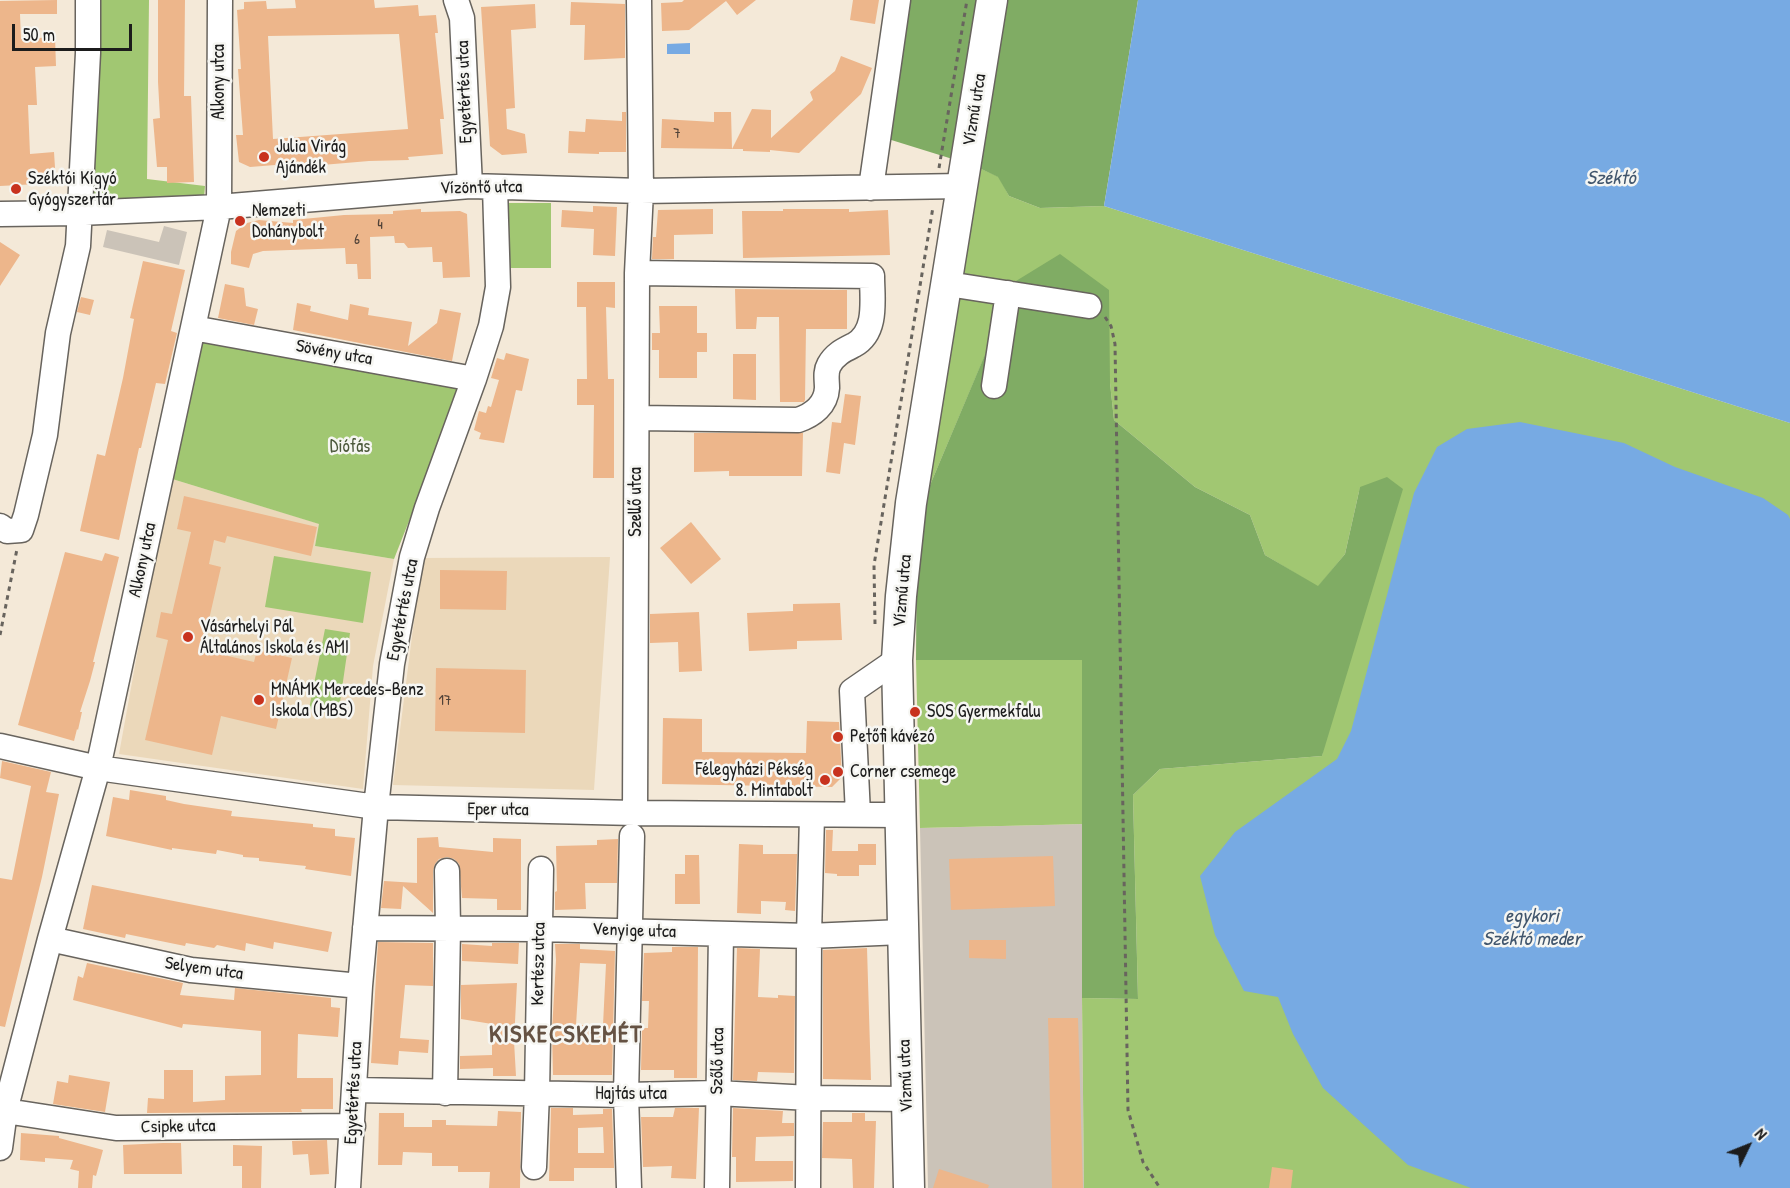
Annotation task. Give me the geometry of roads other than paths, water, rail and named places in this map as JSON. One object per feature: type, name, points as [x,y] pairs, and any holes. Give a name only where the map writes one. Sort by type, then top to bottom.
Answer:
[{"type":"main road","name":"Vízmű utca","points":[[909,1188],[897,660],[901,596],[911,503],[992,0]]},
{"type":"street","points":[[9,529],[26,515],[45,435],[58,333],[78,246],[88,53],[88,0]]},
{"type":"street","name":"Alkony utca","points":[[0,1148],[2,1111],[98,768],[219,207],[220,0]]},
{"type":"street","name":"Egyetértés utca","points":[[456,0],[462,18],[470,186]]},
{"type":"street","name":"Szellő utca","points":[[629,1188],[626,1095],[629,930],[634,825],[637,273],[641,190],[639,0]]},
{"type":"street","points":[[871,188],[898,0]]},
{"type":"street","name":"Vízöntő utca","points":[[0,214],[219,207],[470,186],[641,190],[963,186]]},
{"type":"street","name":"Egyetértés utca","points":[[348,1188],[360,986],[392,664],[412,557],[491,326],[498,287],[495,187]]},
{"type":"street","points":[[637,273],[872,276],[869,328],[861,340],[842,350],[830,363],[826,369],[825,397],[816,411],[808,417],[798,420],[637,417]]},
{"type":"street","points":[[948,284],[1089,306]]},
{"type":"street","points":[[994,386],[1008,293]]},
{"type":"street","name":"Sövény utca","points":[[193,327],[474,379]]},
{"type":"street","points":[[858,814],[852,691],[897,660]]},
{"type":"street","name":"Eper utca","points":[[0,746],[98,768],[244,782],[376,807],[634,825],[812,815],[901,815]]},
{"type":"street","points":[[808,1188],[812,815]]},
{"type":"street","name":"Kertész utca","points":[[534,1167],[541,869]]},
{"type":"street","points":[[445,1093],[447,871]]},
{"type":"street","name":"Venyige utca","points":[[365,928],[629,930],[809,936],[902,932]]},
{"type":"street","name":"Szőlő utca","points":[[717,1188],[720,934]]},
{"type":"street","name":"Selyem utca","points":[[50,939],[191,970],[360,986]]},
{"type":"street","name":"Hajtás utca","points":[[354,1090],[626,1095],[717,1093],[810,1098],[907,1099]]},
{"type":"street","name":"Csipke utca","points":[[2,1111],[116,1128],[353,1126]]},
{"type":"water","name":"Széktó","points":[[1138,0],[1790,0],[1790,423],[1104,206]]},
{"type":"water","points":[[690,43],[690,54],[667,54],[667,44]]},
{"type":"water","name":"egykori Széktó meder","points":[[1520,422],[1624,443],[1675,467],[1763,498],[1788,515],[1790,519],[1790,1188],[1471,1188],[1408,1165],[1323,1088],[1293,1034],[1278,997],[1244,991],[1215,935],[1200,876],[1235,832],[1337,759],[1351,731],[1414,493],[1437,447],[1467,429]]},
{"type":"place","name":"Julia Virág Ajándék","points":[[264,157]]},
{"type":"place","name":"Széktói Kígyó Gyógyszertár","points":[[16,189]]},
{"type":"place","name":"Nemzeti Dohánybolt","points":[[240,221]]},
{"type":"place","name":"Vásárhelyi Pál Általános Iskola és AMI","points":[[188,637]]},
{"type":"place","name":"MNÁMK Mercedes-Benz Iskola (MBS)","points":[[259,700]]},
{"type":"place","name":"SOS Gyermekfalu","points":[[915,712]]},
{"type":"place","name":"Petőfi kávézó","points":[[838,737]]},
{"type":"place","name":"Corner csemege","points":[[838,772]]},
{"type":"place","name":"Félegyházi Pékség 8. Mintabolt","points":[[825,780]]},
{"type":"district","name":"KISKECSKEMÉT","points":[[566,1036]]},
{"type":"park label","name":"Diófás","points":[[350,447]]}]
